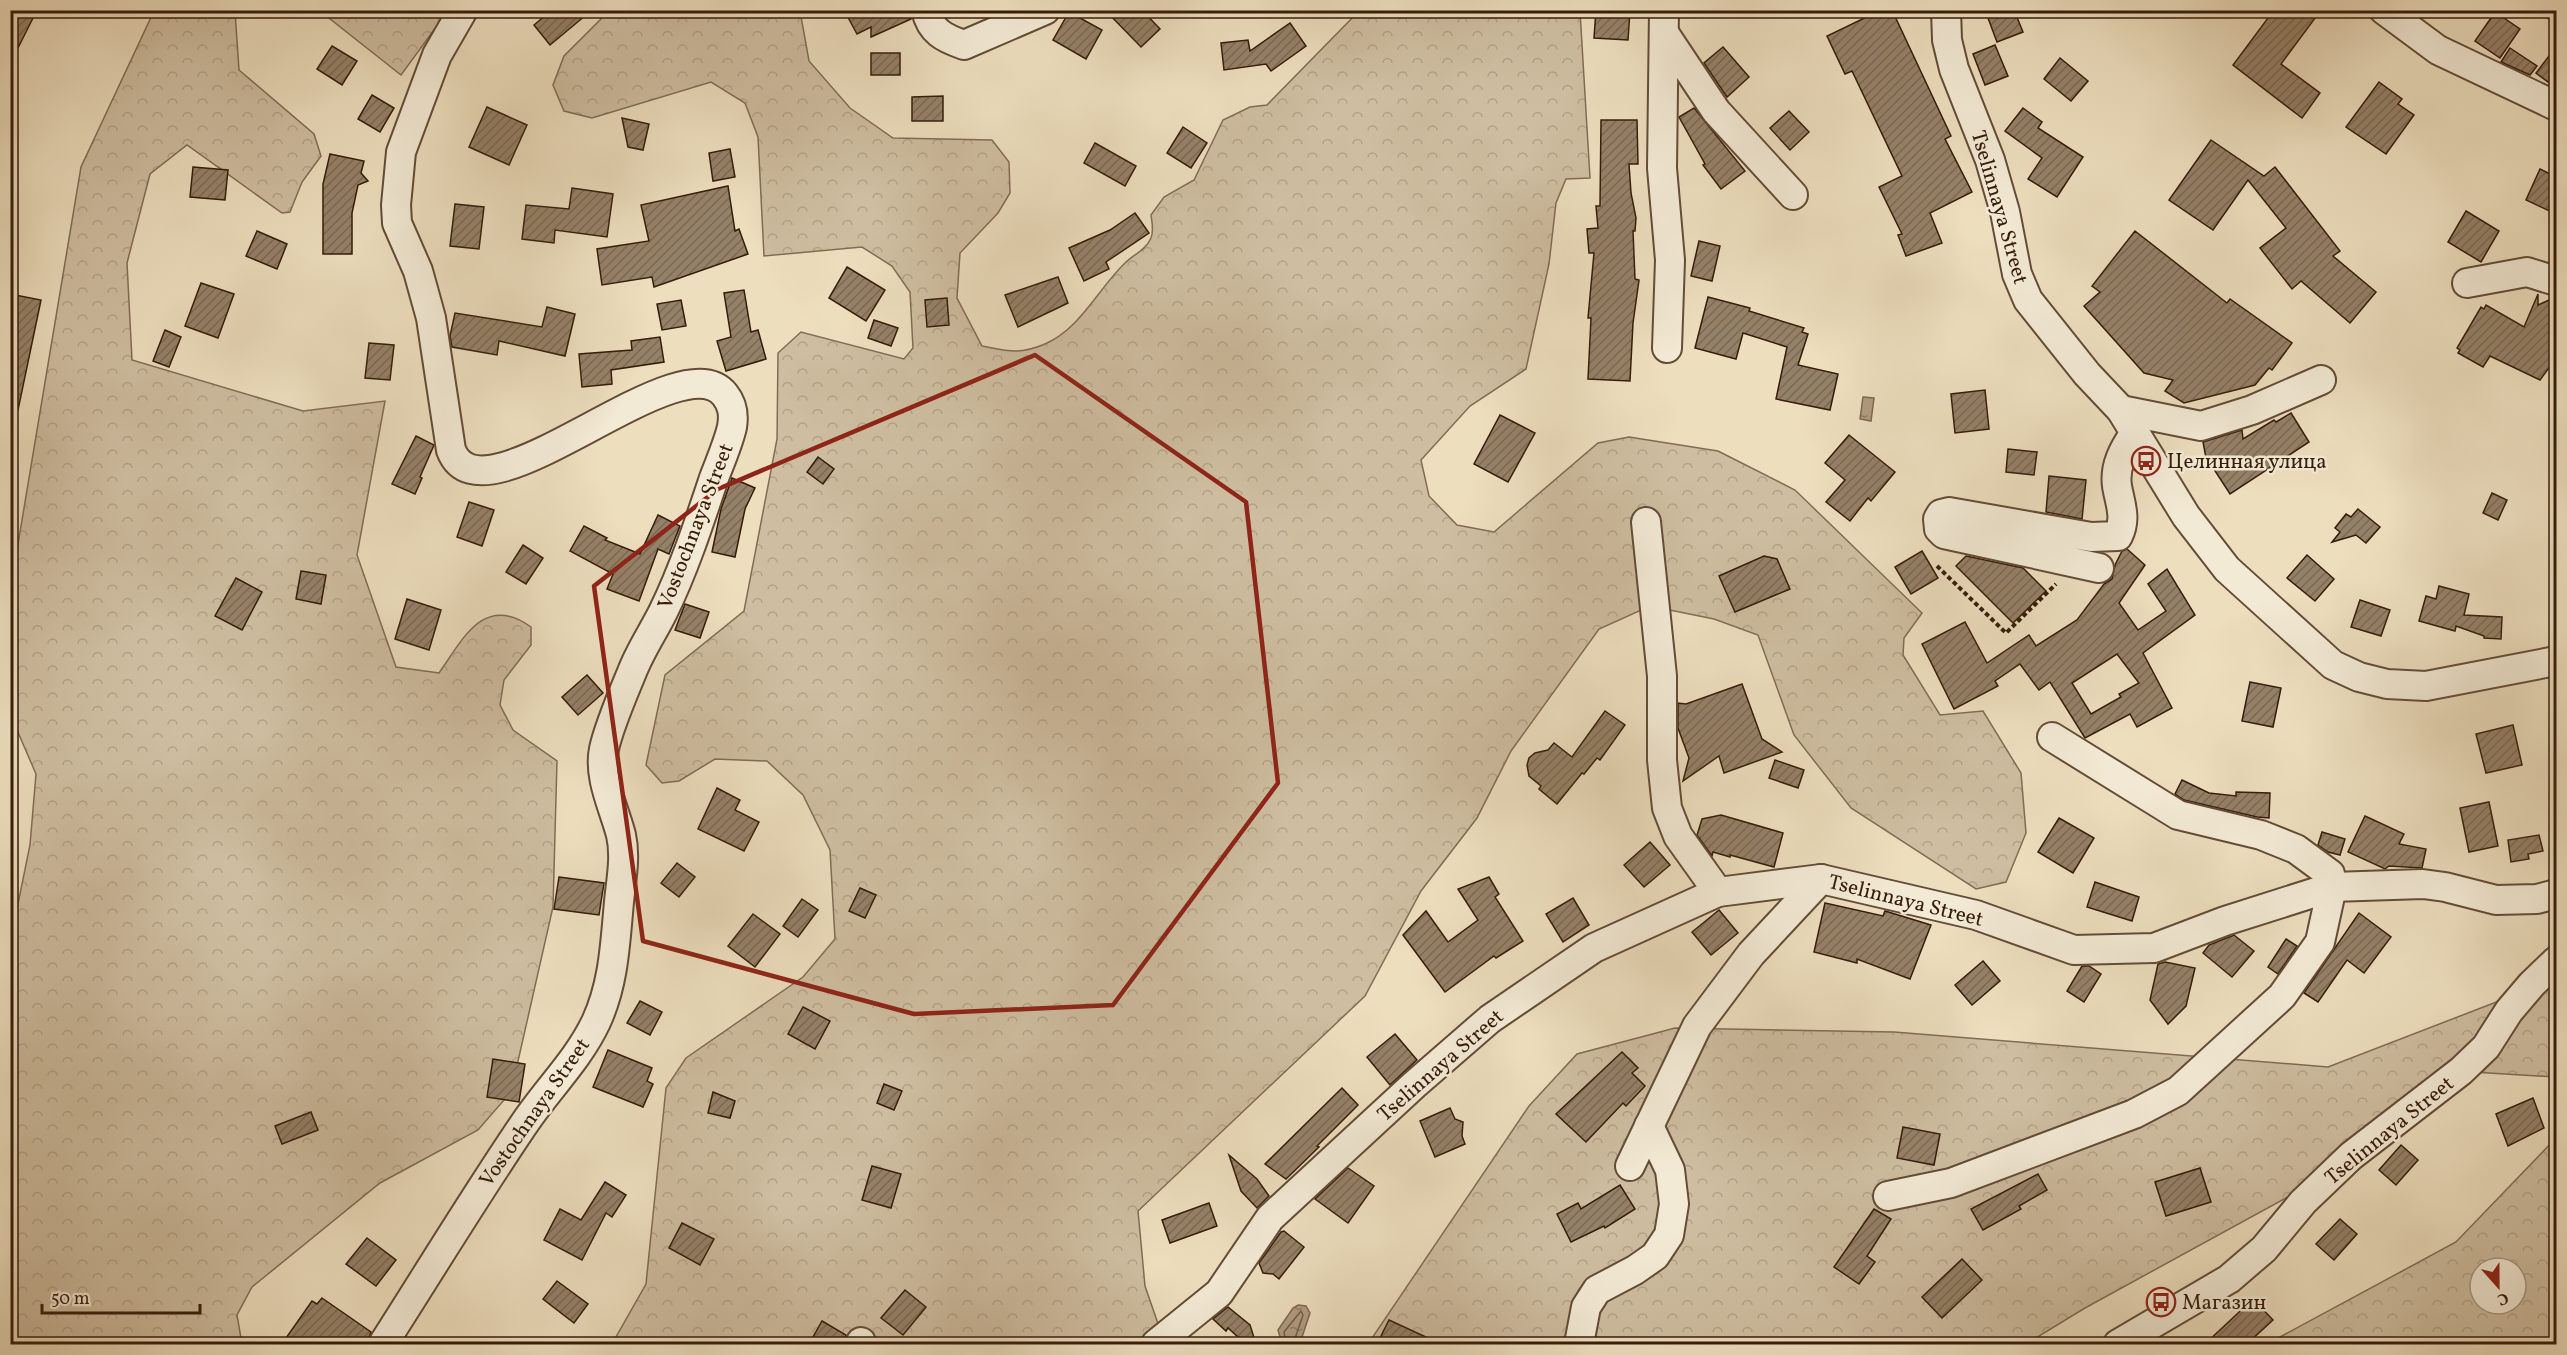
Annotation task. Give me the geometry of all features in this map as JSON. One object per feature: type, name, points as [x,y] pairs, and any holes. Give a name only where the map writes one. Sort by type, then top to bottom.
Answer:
[{"type":"street","name":"Vostochnaya Street","points":[[383,1344],[458,1223],[524,1124],[568,1070],[596,1021],[613,972],[623,877],[621,836],[613,813],[604,770],[604,750],[633,669],[664,610],[704,509],[732,426],[733,408],[718,387],[704,383],[690,384],[639,402],[528,459],[500,468],[467,468],[455,460],[451,450],[431,318],[418,271],[398,223],[396,205],[400,152],[437,55],[464,10]]},
{"type":"street","points":[[926,10],[929,24],[943,38],[964,45],[1045,10]]},
{"type":"street","name":"Tselinnaya Street","points":[[1946,10],[1947,40],[1954,69],[1990,160],[2005,212],[2017,274],[2028,300],[2086,374],[2128,422],[2187,516],[2227,569],[2333,665],[2359,677],[2387,684],[2426,686],[2556,662]]},
{"type":"street","points":[[2384,10],[2438,50],[2556,106]]},
{"type":"street","points":[[1664,22],[1716,111],[1793,195]]},
{"type":"street","points":[[1664,22],[1662,168],[1670,260],[1667,348]]},
{"type":"street","points":[[2467,283],[2527,272],[2556,280]]},
{"type":"street","points":[[2099,568],[1944,534],[1939,529],[1938,519],[1941,514],[1949,512],[2091,537],[2118,536],[2123,516],[2117,485],[2119,458],[2128,422],[2201,426],[2252,411],[2321,380]]},
{"type":"street","points":[[1646,522],[1662,676],[1662,760],[1667,808],[1678,836],[1718,892]]},
{"type":"street","points":[[1888,1196],[1951,1183],[2134,1114],[2178,1091],[2282,996],[2320,942],[2332,887],[2330,874],[2296,849],[2261,835],[2178,815],[2052,737]]},
{"type":"street","points":[[1630,1166],[1697,1026],[1751,954],[1821,879]]},
{"type":"street","name":"Tselinnaya Street","points":[[1156,1344],[1219,1293],[1270,1218],[1414,1085],[1490,1019],[1594,948],[1718,892],[1821,879],[1976,915],[2074,950],[2154,948],[2225,921],[2332,887],[2423,884],[2496,900],[2537,899],[2556,894]]},
{"type":"street","name":"Tselinnaya Street","points":[[2118,1344],[2229,1279],[2264,1249],[2303,1202],[2351,1156],[2470,1063],[2486,1047],[2509,1011],[2556,961]]},
{"type":"street","points":[[1579,1344],[1586,1307],[1597,1290],[1635,1270],[1655,1256],[1670,1235],[1674,1204],[1670,1170],[1649,1126]]},
{"type":"path","points":[[1937,566],[2006,633],[2049,591]]},
{"type":"highlighted area","points":[[1035,355],[1246,502],[1278,783],[1113,1005],[914,1014],[643,941],[594,586],[718,489]]},
{"type":"green space","points":[[154,11],[235,11],[239,70],[314,134],[321,156],[302,182],[290,212],[282,213],[187,145],[150,174],[127,263],[132,360],[303,411],[385,401],[357,555],[396,667],[439,673],[466,635],[476,624],[488,618],[500,615],[515,618],[531,627],[531,645],[504,680],[500,705],[513,730],[557,761],[553,907],[511,1092],[478,1130],[380,1183],[252,1287],[237,1315],[242,1344],[11,1344],[10,943],[30,845],[36,774],[11,716],[11,574],[16,556],[81,167]]},
{"type":"green space","points":[[320,11],[433,11],[442,19],[401,75]]},
{"type":"green space","points":[[609,11],[800,11],[809,61],[850,108],[893,138],[992,140],[1009,162],[1010,193],[998,213],[960,253],[957,298],[982,346],[1014,351],[1028,350],[1045,344],[1069,328],[1115,273],[1149,242],[1152,232],[1151,215],[1164,197],[1194,180],[1223,120],[1250,107],[1267,105],[1359,11],[1580,11],[1590,178],[1566,179],[1556,203],[1549,264],[1526,369],[1470,406],[1421,460],[1429,496],[1457,525],[1494,532],[1598,443],[1629,437],[1718,451],[1795,490],[1922,613],[1904,638],[1903,655],[1940,715],[1983,711],[2021,773],[2026,833],[2006,882],[1976,889],[1851,808],[1794,735],[1758,635],[1714,619],[1650,606],[1599,629],[1511,751],[1477,818],[1421,891],[1365,996],[1138,1211],[1145,1286],[1165,1344],[612,1344],[646,1284],[666,1088],[686,1058],[803,977],[835,939],[830,850],[803,795],[767,761],[715,759],[679,781],[662,783],[646,765],[665,675],[744,611],[777,439],[778,353],[801,332],[904,359],[913,348],[910,292],[892,266],[862,247],[764,256],[758,137],[745,103],[711,82],[592,118],[564,111],[553,85],[564,56]]},
{"type":"green space","points":[[2556,979],[2556,1080],[2555,1077],[2456,1071],[2306,1187],[2085,1308],[2026,1344],[1368,1344],[1529,1106],[1577,1054],[1675,1028],[1894,1032],[2328,1067]]},
{"type":"green space","points":[[2556,1138],[2556,1344],[2267,1344],[2456,1242]]},
{"type":"water","points":[[2537,11],[2556,11],[2556,24]]},
{"type":"water","points":[[1863,397],[1874,398],[1871,421],[1860,419]]},
{"type":"water","points":[[1298,1305],[1306,1306],[1310,1313],[1302,1337],[1296,1344],[1282,1344],[1278,1330],[1293,1308]]},
{"type":"building","points":[[10,10],[37,10],[10,64]]},
{"type":"building","points":[[552,10],[592,10],[550,45],[534,25]]},
{"type":"building","points":[[844,10],[910,10],[911,19],[871,37],[871,27],[857,34]]},
{"type":"building","points":[[1105,10],[1142,10],[1160,29],[1141,47]]},
{"type":"building","points":[[1596,10],[1630,10],[1628,40],[1594,38]]},
{"type":"building","points":[[1881,10],[1892,10],[1951,136],[1945,139],[1972,192],[1930,213],[1942,243],[1906,256],[1898,235],[1902,234],[1879,187],[1902,176],[1852,71],[1845,74],[1827,36]]},
{"type":"building","points":[[1985,10],[2014,10],[2023,32],[1997,42]]},
{"type":"building","points":[[2274,10],[2321,10],[2281,64],[2320,93],[2302,118],[2233,65]]},
{"type":"building","points":[[1069,12],[1102,30],[1086,59],[1053,40]]},
{"type":"building","points":[[2495,12],[2520,29],[2500,58],[2475,41]]},
{"type":"building","points":[[1290,23],[1306,46],[1271,71],[1266,64],[1224,70],[1221,43],[1248,40],[1250,51]]},
{"type":"building","points":[[1995,45],[2008,76],[1985,85],[1973,54]]},
{"type":"building","points":[[332,46],[357,61],[342,85],[317,69]]},
{"type":"building","points":[[1723,47],[1749,77],[1727,97],[1704,63]]},
{"type":"building","points":[[2556,47],[2556,88],[2536,73]]},
{"type":"building","points":[[2510,48],[2537,66],[2530,75],[2501,62]]},
{"type":"building","points":[[871,53],[900,53],[900,75],[871,75]]},
{"type":"building","points":[[2060,58],[2088,81],[2071,101],[2044,79]]},
{"type":"building","points":[[2379,82],[2402,99],[2398,104],[2414,115],[2386,154],[2346,127]]},
{"type":"building","points":[[372,95],[394,108],[380,132],[358,119]]},
{"type":"building","points":[[943,96],[943,121],[912,121],[912,97]]},
{"type":"building","points":[[487,107],[527,125],[509,165],[469,147]]},
{"type":"building","points":[[1694,108],[1745,171],[1721,189],[1703,165],[1705,164],[1679,117]]},
{"type":"building","points":[[2023,108],[2042,122],[2038,128],[2083,157],[2057,197],[2028,179],[2042,158],[2005,131]]},
{"type":"building","points":[[1789,111],[1809,132],[1790,150],[1770,128]]},
{"type":"building","points":[[622,118],[649,124],[643,150],[628,147]]},
{"type":"building","points":[[1601,120],[1637,120],[1638,164],[1629,164],[1636,218],[1635,231],[1633,231],[1635,279],[1639,280],[1633,323],[1630,381],[1588,379],[1591,318],[1588,318],[1594,253],[1589,253],[1587,229],[1598,228],[1596,206],[1600,206]]},
{"type":"building","points":[[1183,127],[1207,143],[1191,168],[1167,153]]},
{"type":"building","points":[[2211,140],[2264,176],[2275,167],[2340,251],[2333,256],[2376,292],[2350,323],[2301,281],[2292,289],[2260,248],[2286,228],[2248,180],[2213,230],[2169,200]]},
{"type":"building","points":[[1095,143],[1136,166],[1125,186],[1084,163]]},
{"type":"building","points":[[730,149],[735,177],[713,181],[709,153]]},
{"type":"building","points":[[330,154],[364,161],[361,173],[368,181],[358,185],[352,213],[352,254],[323,254],[323,184]]},
{"type":"building","points":[[193,167],[228,170],[225,200],[190,197]]},
{"type":"building","points":[[2540,169],[2556,177],[2556,214],[2526,200]]},
{"type":"building","points":[[728,186],[735,231],[739,229],[748,254],[654,287],[652,277],[602,285],[597,249],[649,241],[641,205]]},
{"type":"building","points":[[572,188],[613,194],[607,237],[555,230],[554,243],[522,239],[526,205],[569,209]]},
{"type":"building","points":[[455,204],[484,207],[479,249],[450,246]]},
{"type":"building","points":[[2466,211],[2499,231],[2481,262],[2448,242]]},
{"type":"building","points":[[1135,213],[1149,233],[1106,262],[1109,269],[1084,281],[1069,248],[1110,230]]},
{"type":"building","points":[[257,231],[287,244],[277,269],[246,256]]},
{"type":"building","points":[[2135,231],[2227,303],[2230,299],[2292,343],[2272,370],[2269,368],[2255,385],[2184,403],[2165,391],[2173,380],[2144,373],[2084,306],[2100,292],[2092,286]]},
{"type":"building","points":[[1699,241],[1720,246],[1712,281],[1691,276]]},
{"type":"building","points":[[847,267],[885,290],[866,321],[829,298]]},
{"type":"building","points":[[1058,277],[1068,303],[1018,327],[1005,295]]},
{"type":"building","points":[[201,283],[234,294],[218,338],[185,326]]},
{"type":"building","points":[[744,290],[751,332],[758,330],[766,359],[726,371],[717,341],[731,337],[724,293]]},
{"type":"building","points":[[10,294],[41,300],[18,410],[10,409]]},
{"type":"building","points":[[2538,294],[2538,305],[2556,297],[2556,348],[2551,365],[2540,380],[2490,356],[2483,367],[2458,353],[2460,350],[2457,348],[2481,307],[2484,309],[2486,305],[2524,327]]},
{"type":"building","points":[[1708,297],[1750,308],[1749,311],[1804,328],[1802,332],[1808,334],[1798,365],[1838,374],[1830,410],[1776,399],[1787,347],[1743,333],[1736,359],[1695,348]]},
{"type":"building","points":[[947,298],[949,325],[927,327],[925,300]]},
{"type":"building","points":[[681,300],[686,326],[662,330],[657,304]]},
{"type":"building","points":[[547,307],[575,314],[565,356],[499,341],[497,355],[452,347],[450,336],[455,313],[542,327]]},
{"type":"building","points":[[874,320],[898,328],[891,346],[868,338]]},
{"type":"building","points":[[165,330],[181,337],[169,367],[153,361]]},
{"type":"building","points":[[660,337],[664,362],[611,370],[612,384],[582,387],[579,354],[632,350],[631,341]]},
{"type":"building","points":[[369,343],[394,345],[390,380],[365,378]]},
{"type":"building","points":[[1985,390],[1989,429],[1955,433],[1951,394]]},
{"type":"building","points":[[2291,413],[2309,442],[2230,494],[2210,463],[2207,463],[2203,442],[2242,430],[2243,439],[2274,420],[2276,422]]},
{"type":"building","points":[[1500,415],[1535,433],[1508,482],[1474,464]]},
{"type":"building","points":[[1849,435],[1895,472],[1871,501],[1868,498],[1850,521],[1826,502],[1845,480],[1825,463]]},
{"type":"building","points":[[416,436],[434,445],[415,494],[392,484]]},
{"type":"building","points":[[2008,449],[2037,452],[2034,475],[2006,472]]},
{"type":"building","points":[[818,457],[834,469],[823,484],[807,472]]},
{"type":"building","points":[[2049,476],[2086,480],[2082,519],[2046,512]]},
{"type":"building","points":[[732,478],[755,488],[745,509],[735,557],[712,552],[721,509]]},
{"type":"building","points":[[2492,493],[2507,500],[2498,520],[2483,513]]},
{"type":"building","points":[[469,502],[494,510],[482,546],[457,537]]},
{"type":"building","points":[[2358,509],[2380,527],[2366,543],[2356,535],[2332,542],[2340,532],[2335,528],[2346,514],[2351,517]]},
{"type":"building","points":[[658,515],[680,526],[669,554],[658,549],[639,601],[607,589],[613,574],[570,551],[584,526],[607,538],[605,540],[640,554]]},
{"type":"building","points":[[523,545],[543,558],[526,584],[506,572]]},
{"type":"building","points":[[2127,549],[2145,565],[2119,603],[2138,630],[2166,611],[2148,584],[2167,569],[2195,615],[2143,653],[2172,708],[2137,727],[2130,714],[2085,738],[2050,682],[2039,690],[2020,664],[1995,681],[1998,686],[1954,709],[1922,644],[1965,622],[1987,663],[2029,635],[2036,646],[2077,620],[2104,584],[2112,579],[2115,565],[2122,551]],"holes":[[[2117,654],[2139,683],[2119,694],[2121,697],[2091,714],[2072,683]]]},
{"type":"building","points":[[1922,551],[1938,578],[1911,594],[1895,567]]},
{"type":"building","points":[[2307,555],[2334,579],[2315,601],[2287,578]]},
{"type":"building","points":[[1764,556],[1777,559],[1790,589],[1735,612],[1719,576]]},
{"type":"building","points":[[1966,556],[2023,568],[2046,591],[2013,623],[1956,566]]},
{"type":"building","points":[[301,571],[326,575],[321,604],[296,599]]},
{"type":"building","points":[[236,578],[262,592],[242,630],[215,616]]},
{"type":"building","points":[[2439,586],[2469,594],[2464,615],[2502,617],[2501,639],[2484,638],[2484,636],[2456,626],[2455,631],[2419,621],[2426,596],[2436,599]]},
{"type":"building","points":[[407,599],[441,610],[429,650],[395,639]]},
{"type":"building","points":[[2360,600],[2390,610],[2381,636],[2351,627]]},
{"type":"building","points":[[685,604],[709,612],[700,638],[675,630]]},
{"type":"building","points":[[587,675],[603,693],[578,715],[562,697]]},
{"type":"building","points":[[2250,682],[2281,688],[2273,727],[2242,721]]},
{"type":"building","points":[[1742,684],[1762,739],[1782,752],[1724,773],[1719,756],[1683,781],[1689,758],[1678,728],[1678,703],[1686,704]]},
{"type":"building","points":[[1605,711],[1625,725],[1600,760],[1597,758],[1584,774],[1582,773],[1557,804],[1539,789],[1541,786],[1529,776],[1527,765],[1529,758],[1535,753],[1548,750],[1554,743],[1572,757]]},
{"type":"building","points":[[2513,725],[2522,765],[2486,773],[2476,734]]},
{"type":"building","points":[[1775,760],[1804,770],[1798,788],[1769,778]]},
{"type":"building","points":[[2182,780],[2209,793],[2236,796],[2236,792],[2270,793],[2269,818],[2184,800],[2175,794]]},
{"type":"building","points":[[717,788],[740,800],[735,810],[759,822],[744,851],[698,829]]},
{"type":"building","points":[[2489,802],[2498,846],[2469,852],[2460,808]]},
{"type":"building","points":[[1721,815],[1783,833],[1774,867],[1730,855],[1730,857],[1713,852],[1712,856],[1697,835],[1702,819]]},
{"type":"building","points":[[2365,816],[2404,834],[2399,844],[2426,849],[2422,868],[2389,866],[2385,869],[2348,852]]},
{"type":"building","points":[[2059,818],[2094,838],[2073,873],[2038,852]]},
{"type":"building","points":[[2322,832],[2345,839],[2340,855],[2328,852],[2318,845]]},
{"type":"building","points":[[2539,835],[2543,851],[2528,854],[2529,859],[2511,862],[2508,840]]},
{"type":"building","points":[[1650,842],[1670,865],[1644,887],[1624,865]]},
{"type":"building","points":[[677,863],[695,877],[679,897],[661,883]]},
{"type":"building","points":[[559,877],[604,883],[599,915],[554,909]]},
{"type":"building","points":[[1489,877],[1499,894],[1495,897],[1523,941],[1496,958],[1494,956],[1445,992],[1403,935],[1426,911],[1448,942],[1478,920],[1458,889]]},
{"type":"building","points":[[2095,882],[2139,897],[2132,921],[2087,907]]},
{"type":"building","points":[[860,888],[876,895],[865,918],[849,911]]},
{"type":"building","points":[[1573,898],[1589,925],[1563,942],[1546,914]]},
{"type":"building","points":[[802,899],[818,910],[798,937],[783,926]]},
{"type":"building","points":[[1825,903],[1883,916],[1885,911],[1931,925],[1910,979],[1857,959],[1857,963],[1814,952]]},
{"type":"building","points":[[1719,910],[1738,933],[1711,955],[1692,932]]},
{"type":"building","points":[[2359,913],[2391,937],[2364,973],[2347,960],[2318,1002],[2304,993]]},
{"type":"building","points":[[753,914],[780,934],[755,967],[728,946]]},
{"type":"building","points":[[2234,935],[2254,951],[2232,977],[2203,953],[2209,945]]},
{"type":"building","points":[[2286,939],[2297,946],[2278,974],[2268,967]]},
{"type":"building","points":[[1983,961],[2000,981],[1972,1005],[1955,985]]},
{"type":"building","points":[[2165,962],[2195,968],[2186,1006],[2168,1024],[2150,1000],[2158,964]]},
{"type":"building","points":[[2082,966],[2089,966],[2101,974],[2084,1002],[2067,991]]},
{"type":"building","points":[[640,1001],[662,1012],[650,1035],[627,1023]]},
{"type":"building","points":[[803,1007],[830,1021],[815,1049],[788,1034]]},
{"type":"building","points":[[1395,1034],[1417,1060],[1390,1085],[1367,1057]]},
{"type":"building","points":[[608,1050],[652,1068],[647,1081],[653,1084],[643,1107],[593,1087]]},
{"type":"building","points":[[1622,1052],[1638,1068],[1632,1073],[1645,1086],[1626,1106],[1623,1103],[1586,1142],[1556,1114]]},
{"type":"building","points":[[493,1059],[525,1064],[519,1102],[487,1097]]},
{"type":"building","points":[[884,1084],[902,1091],[894,1110],[877,1103]]},
{"type":"building","points":[[1342,1088],[1358,1105],[1317,1146],[1319,1147],[1286,1179],[1265,1164]]},
{"type":"building","points":[[713,1092],[735,1101],[730,1118],[708,1113]]},
{"type":"building","points":[[2533,1098],[2544,1128],[2508,1146],[2496,1114]]},
{"type":"building","points":[[1450,1108],[1455,1119],[1463,1122],[1462,1136],[1465,1144],[1435,1157],[1420,1121]]},
{"type":"building","points":[[311,1112],[318,1130],[282,1144],[275,1126]]},
{"type":"building","points":[[1903,1127],[1940,1134],[1934,1165],[1897,1158]]},
{"type":"building","points":[[2401,1145],[2418,1160],[2396,1185],[2379,1170]]},
{"type":"building","points":[[1229,1155],[1257,1179],[1269,1196],[1257,1208],[1241,1191]]},
{"type":"building","points":[[872,1166],[901,1174],[891,1208],[862,1200]]},
{"type":"building","points":[[1348,1168],[1374,1186],[1348,1223],[1315,1199]]},
{"type":"building","points":[[2200,1168],[2211,1202],[2166,1216],[2155,1182]]},
{"type":"building","points":[[2038,1174],[2047,1190],[2019,1206],[2021,1209],[1983,1230],[1971,1209]]},
{"type":"building","points":[[605,1182],[626,1195],[612,1217],[606,1213],[582,1260],[544,1240],[560,1209],[581,1220]]},
{"type":"building","points":[[1620,1185],[1635,1209],[1605,1228],[1604,1226],[1571,1242],[1557,1214],[1578,1203],[1581,1209]]},
{"type":"building","points":[[1209,1203],[1217,1226],[1170,1243],[1162,1220]]},
{"type":"building","points":[[1874,1209],[1891,1219],[1867,1256],[1875,1262],[1859,1284],[1834,1267]]},
{"type":"building","points":[[2340,1219],[2357,1234],[2334,1260],[2316,1244]]},
{"type":"building","points":[[682,1223],[714,1239],[700,1265],[669,1248]]},
{"type":"building","points":[[1284,1231],[1304,1247],[1279,1279],[1273,1274],[1263,1273],[1259,1263]]},
{"type":"building","points":[[367,1238],[396,1260],[376,1286],[346,1264]]},
{"type":"building","points":[[1962,1259],[1982,1280],[1942,1318],[1922,1297]]},
{"type":"building","points":[[557,1281],[588,1304],[574,1323],[543,1299]]},
{"type":"building","points":[[905,1290],[926,1307],[903,1335],[881,1318]]},
{"type":"building","points":[[322,1298],[371,1332],[367,1344],[295,1344],[286,1338],[312,1301],[317,1304]]},
{"type":"building","points":[[2253,1299],[2273,1320],[2247,1344],[2205,1344]]},
{"type":"building","points":[[1228,1307],[1250,1325],[1255,1341],[1238,1337],[1228,1328],[1226,1331],[1213,1319]]},
{"type":"building","points":[[1389,1320],[1441,1344],[1377,1344]]},
{"type":"building","points":[[822,1321],[846,1335],[844,1344],[809,1344]]},
{"type":"place","name":"Целинная улица","points":[[2146,461]]},
{"type":"place","name":"Магазин","points":[[2161,1302]]}]
